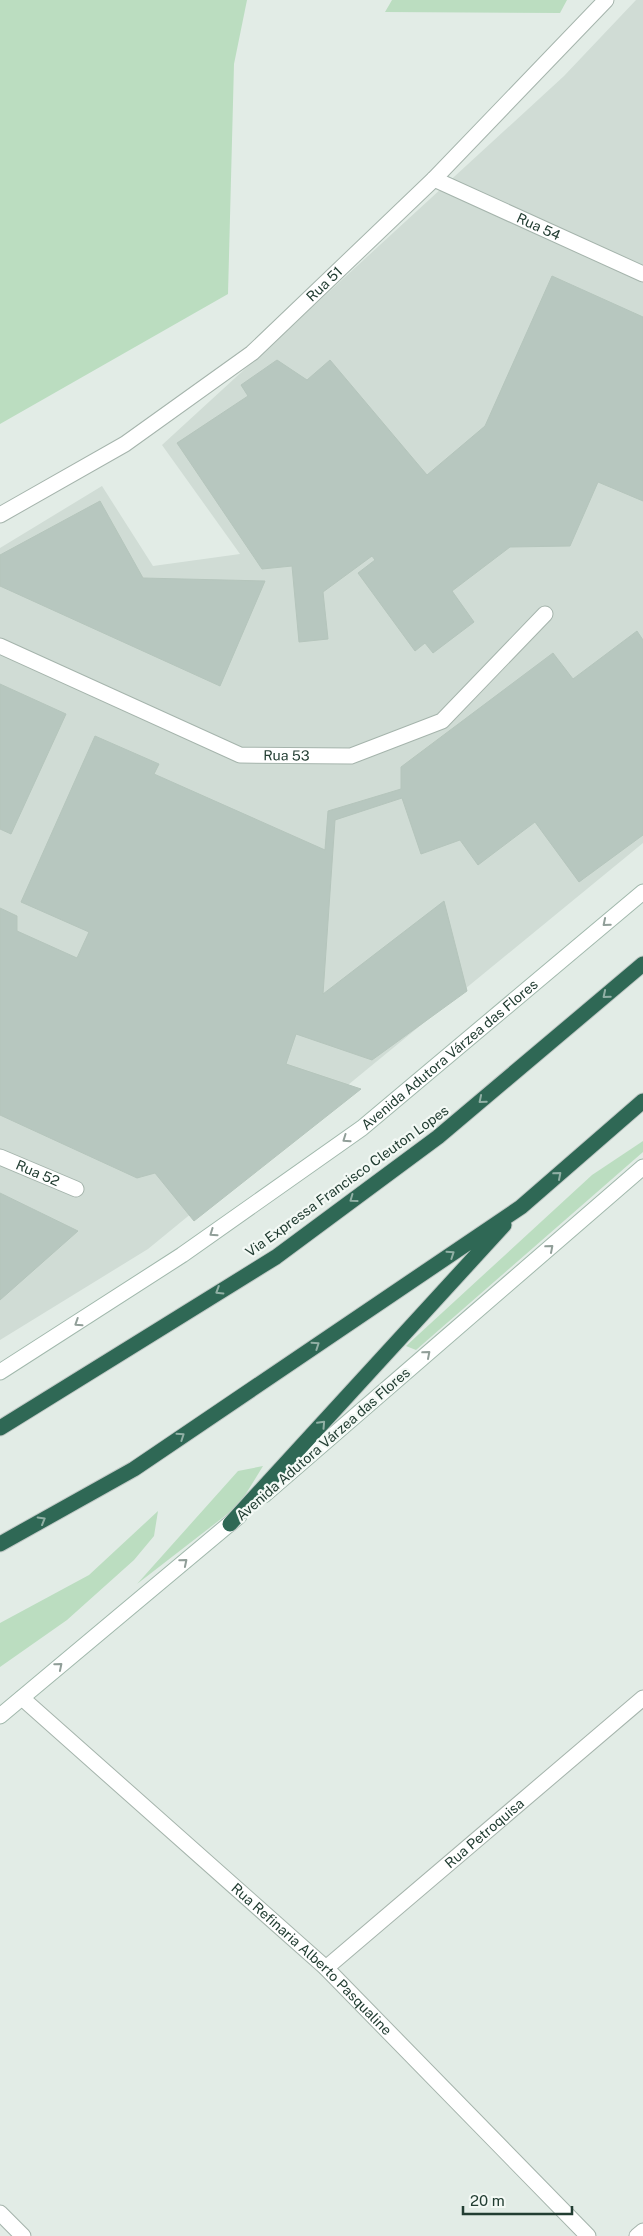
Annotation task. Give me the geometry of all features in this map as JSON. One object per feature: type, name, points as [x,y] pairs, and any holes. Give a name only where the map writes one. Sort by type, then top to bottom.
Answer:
[{"type":"highway","name":"Via Expressa Francisco Cleuton Lopes","points":[[0,1428],[276,1257],[438,1137],[643,964]]},
{"type":"highway","points":[[0,1544],[134,1468],[521,1206],[643,1102]]},
{"type":"highway","points":[[230,1524],[521,1206]]},
{"type":"street","name":"Rua 51","points":[[0,515],[125,444],[252,353],[434,179],[606,0]]},
{"type":"street","name":"Rua 54","points":[[434,179],[643,274]]},
{"type":"street","name":"Rua 53","points":[[0,646],[240,754],[351,756],[442,722],[545,614]]},
{"type":"street","name":"Avenida Adutora Várzea das Flores","points":[[0,1372],[182,1255],[362,1128],[643,892]]},
{"type":"street","name":"Rua 52","points":[[0,1157],[76,1189]]},
{"type":"street","name":"Avenida Adutora Várzea das Flores","points":[[0,1716],[230,1524],[643,1167]]},
{"type":"street","name":"Rua Refinaria Alberto Pasqualine","points":[[22,1698],[326,1968],[588,2236]]},
{"type":"street","name":"Rua Petroquisa","points":[[326,1968],[643,1698]]},
{"type":"street","points":[[0,2213],[24,2236]]},
{"type":"street","points":[[637,2236],[643,2231]]},
{"type":"shaded area","points":[[636,0],[643,0],[643,843],[148,1249],[0,1340],[0,548],[102,486],[153,566],[240,554],[162,445],[564,76]]},
{"type":"green space","points":[[0,0],[247,0],[234,64],[228,294],[0,424]]},
{"type":"green space","points":[[392,0],[567,0],[560,13],[385,12]]},
{"type":"green space","points":[[643,1141],[643,1152],[416,1350],[406,1346],[592,1175]]},
{"type":"green space","points":[[263,1466],[239,1505],[137,1584],[238,1471]]},
{"type":"green space","points":[[158,1511],[154,1536],[134,1560],[67,1620],[0,1667],[0,1623],[89,1575]]},
{"type":"building","points":[[552,276],[643,317],[643,501],[598,482],[570,546],[510,547],[452,591],[474,622],[433,653],[425,643],[415,651],[358,573],[375,560],[372,556],[323,592],[328,639],[299,642],[292,566],[262,569],[177,443],[248,396],[241,385],[277,360],[307,380],[330,360],[427,475],[485,426]]},
{"type":"building","points":[[100,501],[143,578],[265,581],[220,686],[0,586],[0,555]]},
{"type":"building","points":[[637,631],[643,640],[643,835],[579,882],[535,822],[478,865],[460,840],[421,854],[402,798],[335,820],[323,994],[444,901],[467,991],[372,1060],[296,1034],[286,1064],[361,1089],[194,1221],[155,1173],[137,1178],[0,1115],[0,908],[17,916],[17,931],[77,958],[89,932],[21,902],[95,736],[159,764],[154,774],[325,850],[328,811],[401,789],[401,767],[553,653],[573,679]]},
{"type":"building","points":[[0,684],[66,714],[11,834],[0,829]]},
{"type":"building","points":[[0,1193],[78,1231],[0,1300]]}]
